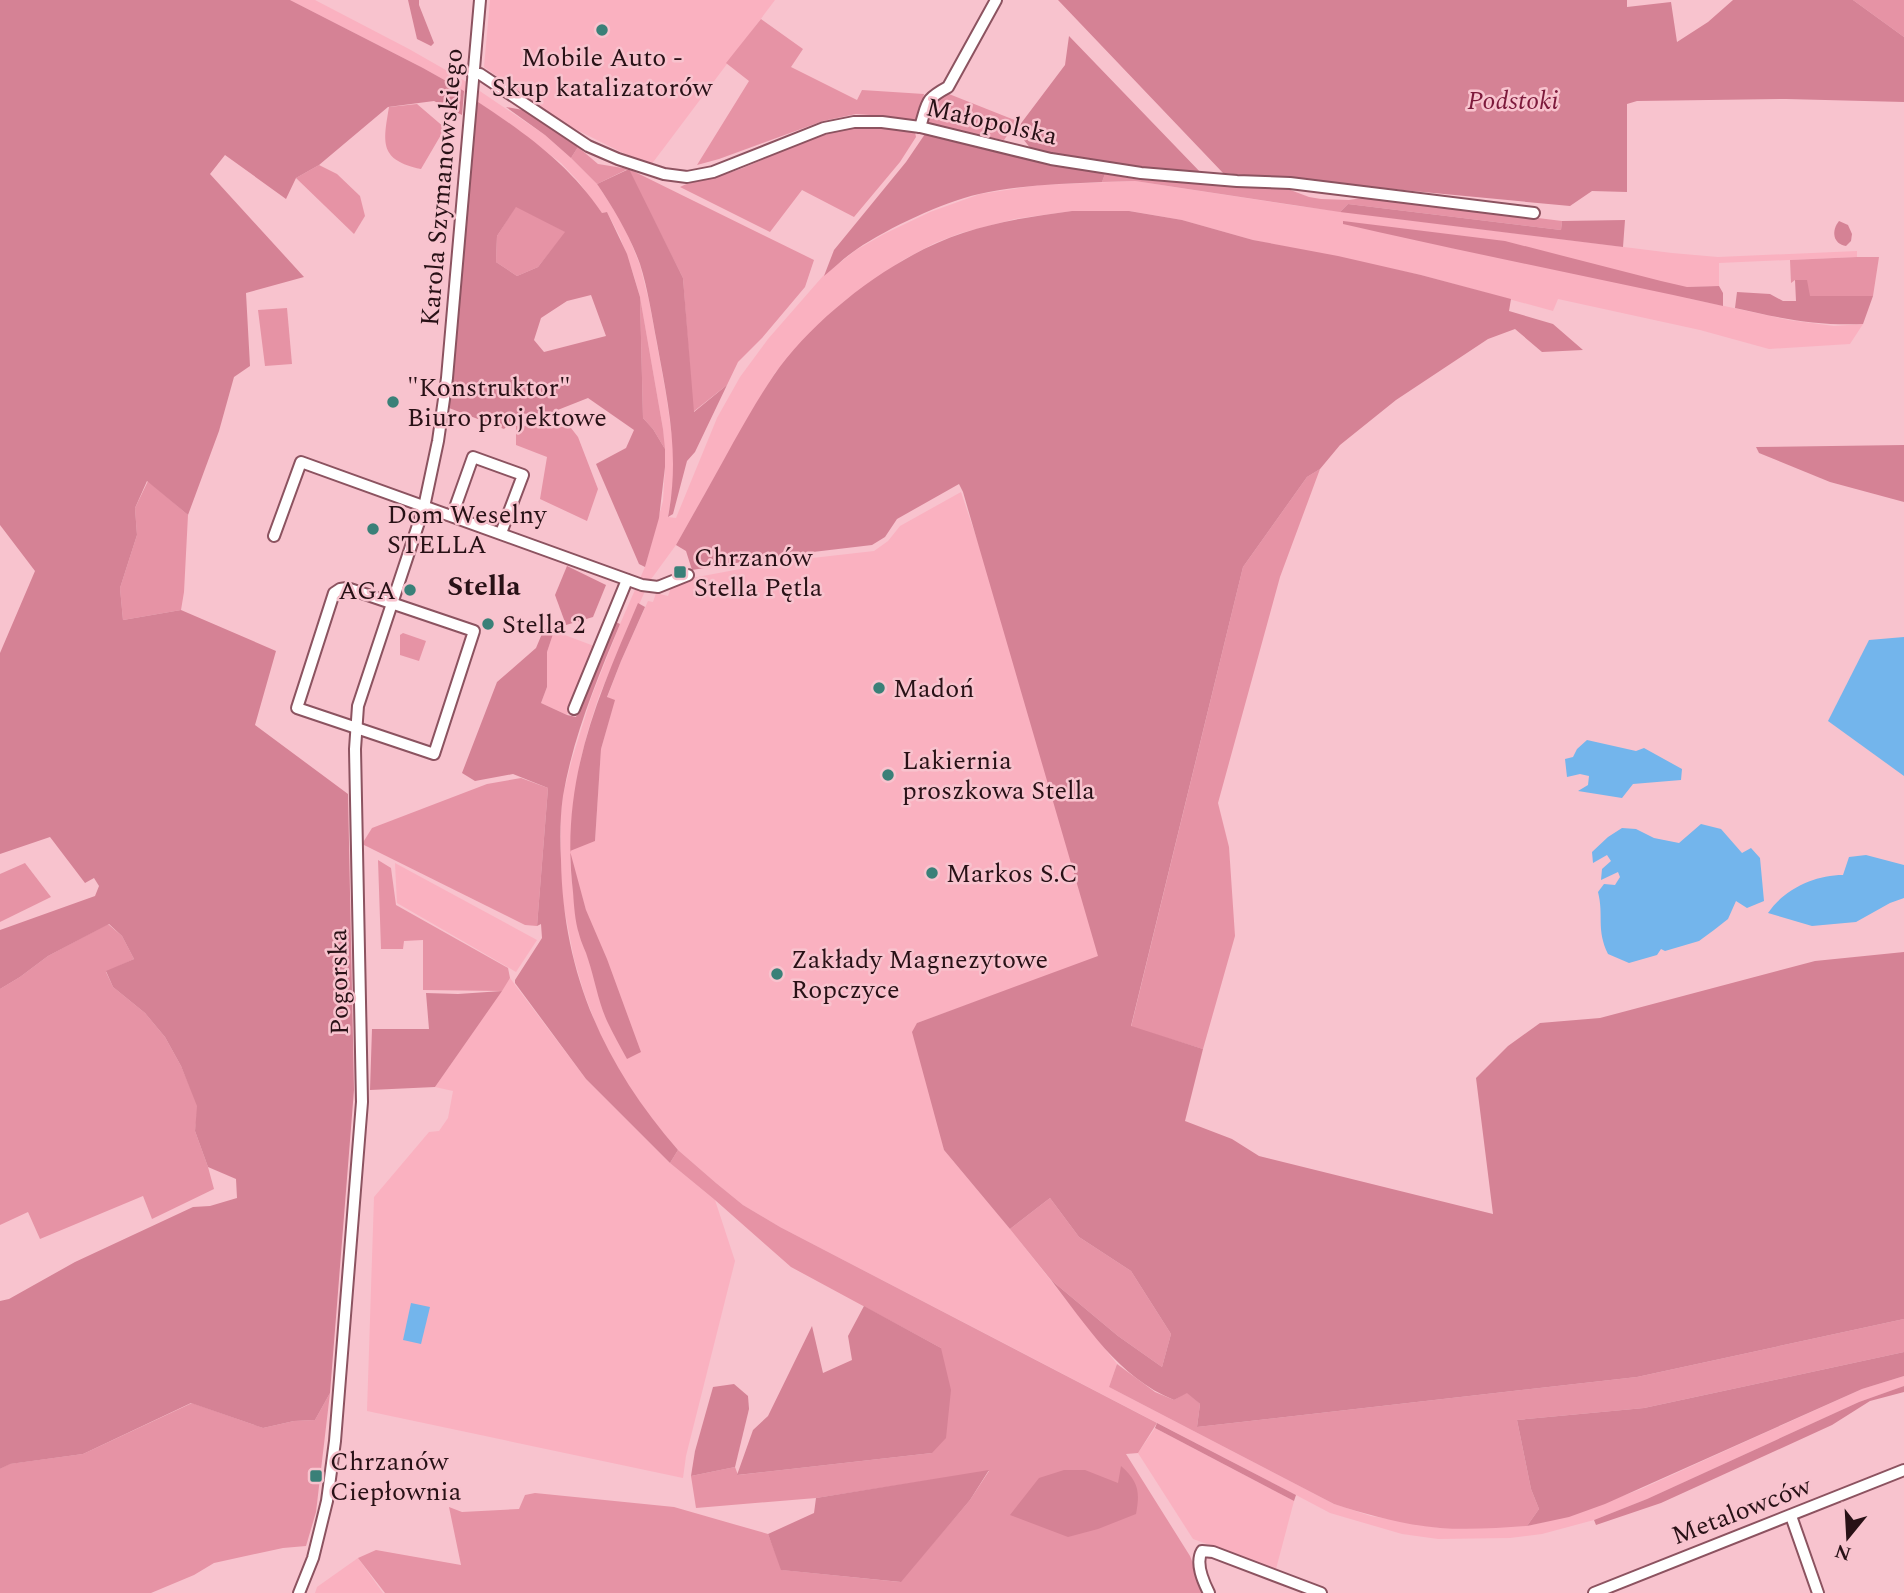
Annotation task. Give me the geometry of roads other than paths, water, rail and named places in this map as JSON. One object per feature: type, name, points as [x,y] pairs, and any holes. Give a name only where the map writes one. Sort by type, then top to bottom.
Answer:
[{"type":"street","name":"Karola Szymanowskiego","points":[[447,378],[480,0]]},
{"type":"street","points":[[920,127],[928,102],[934,93],[948,87],[996,0]]},
{"type":"street","name":"Małopolska","points":[[473,74],[480,74],[588,146],[664,174],[687,177],[713,172],[824,128],[854,122],[873,122],[920,127],[1051,159],[1141,173],[1290,183],[1534,213]]},
{"type":"street","name":"Pogorska","points":[[299,1593],[313,1558],[325,1511],[335,1441],[362,1102],[356,727],[358,706],[424,507],[447,378]]},
{"type":"street","points":[[452,516],[473,457],[523,475],[501,533]]},
{"type":"street","points":[[274,536],[301,462],[627,580],[658,587],[688,575]]},
{"type":"street","points":[[574,709],[627,580]]},
{"type":"street","points":[[347,588],[391,604],[474,631],[434,754],[297,708],[334,593],[347,588]]},
{"type":"street","name":"Metalowców","points":[[1594,1593],[1904,1470]]},
{"type":"street","points":[[1791,1516],[1818,1593]]},
{"type":"street","points":[[1209,1593],[1202,1579],[1199,1557],[1202,1551],[1213,1552],[1321,1593]]},
{"type":"water","points":[[1904,637],[1904,776],[1828,721],[1869,640]]},
{"type":"water","points":[[1587,740],[1636,751],[1644,748],[1682,769],[1681,780],[1633,784],[1622,798],[1578,791],[1588,785],[1589,776],[1580,774],[1567,777],[1565,759],[1573,757]]},
{"type":"water","points":[[1701,824],[1721,829],[1742,853],[1751,848],[1760,858],[1764,901],[1747,908],[1736,901],[1728,919],[1699,941],[1665,951],[1661,949],[1657,955],[1629,963],[1608,954],[1602,937],[1598,892],[1604,884],[1615,885],[1620,877],[1618,872],[1601,880],[1602,869],[1611,861],[1607,855],[1593,863],[1592,852],[1622,828],[1636,829],[1654,838],[1679,843]]},
{"type":"water","points":[[1866,855],[1904,865],[1904,898],[1856,922],[1812,926],[1768,913],[1791,890],[1811,881],[1843,875],[1849,857]]},
{"type":"water","points":[[411,1303],[430,1307],[421,1344],[403,1340]]},
{"type":"place","name":"Mobile Auto - Skup katalizatorów","points":[[602,30]]},
{"type":"place","name":"\"Konstruktor\" Biuro projektowe","points":[[393,402]]},
{"type":"place","name":"Dom Weselny STELLA","points":[[373,529]]},
{"type":"place","name":"Chrzanów Stella Pętla","points":[[680,572]]},
{"type":"place","name":"AGA","points":[[410,590]]},
{"type":"place","name":"Stella 2","points":[[488,624]]},
{"type":"place","name":"Madoń","points":[[879,688]]},
{"type":"place","name":"Lakiernia proszkowa Stella","points":[[888,775]]},
{"type":"place","name":"Markos S.C","points":[[932,873]]},
{"type":"place","name":"Zakłady Magnezytowe Ropczyce","points":[[777,974]]},
{"type":"place","name":"Chrzanów Ciepłownia","points":[[316,1476]]},
{"type":"district","name":"Stella","points":[[484,585]]},
{"type":"park label","name":"Podstoki","points":[[1513,100]]}]
